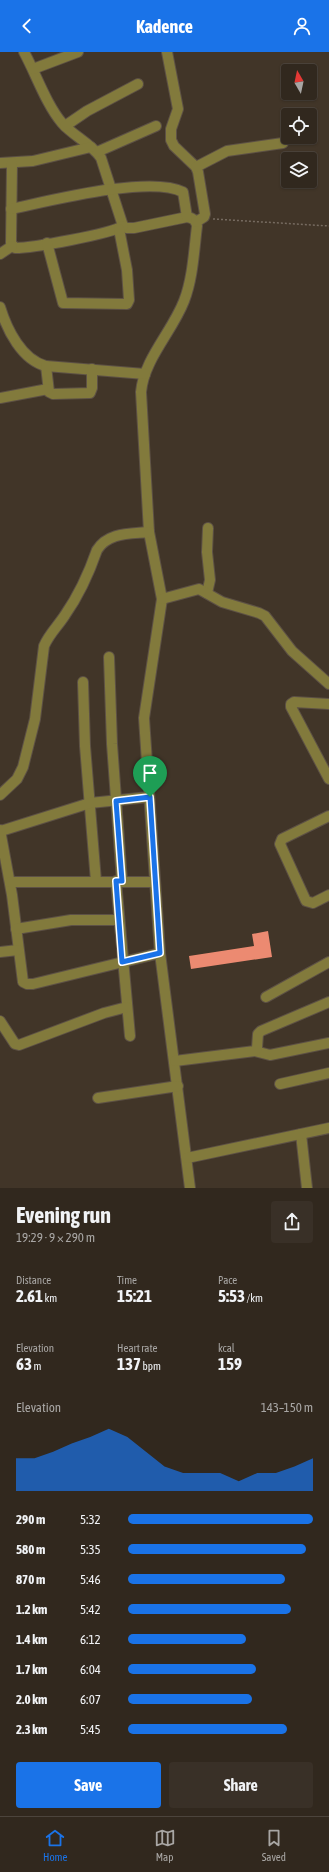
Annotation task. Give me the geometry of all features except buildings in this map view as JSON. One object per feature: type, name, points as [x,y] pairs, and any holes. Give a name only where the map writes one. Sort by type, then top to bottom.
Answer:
[{"type":"street","points":[[24,52],[55,113],[65,126],[94,150],[101,158],[121,228],[127,270],[129,300],[127,304],[64,303],[46,243]]},
{"type":"street","points":[[33,70],[78,52]]},
{"type":"street","points":[[12,246],[15,248],[20,248],[121,228],[134,228],[196,219],[205,209],[201,181],[196,167],[174,146],[171,140],[171,129],[178,109],[167,52]]},
{"type":"street","points":[[65,126],[92,107],[138,84]]},
{"type":"street","points":[[0,163],[33,161],[94,150],[156,126]]},
{"type":"street","points":[[196,167],[227,151],[281,143]]},
{"type":"street","points":[[12,163],[12,246]]},
{"type":"street","points":[[11,209],[111,190],[156,186],[180,190],[185,195],[196,219],[189,285],[184,302],[145,374],[141,392],[149,532],[162,599],[144,718],[160,953],[175,1061],[190,1188]]},
{"type":"street","points":[[0,254],[12,246]]},
{"type":"street","points":[[0,307],[17,343],[30,359],[37,364],[145,374]]},
{"type":"street","points":[[46,366],[48,389],[50,394],[90,393],[92,388],[92,369]]},
{"type":"street","points":[[0,398],[48,389]]},
{"type":"street","points":[[207,593],[210,580],[207,552],[208,528]]},
{"type":"street","points":[[0,795],[17,779],[23,767],[35,719],[44,646],[49,636],[78,595],[97,550],[101,543],[107,538],[149,532]]},
{"type":"street","points":[[162,599],[195,589],[203,590],[222,602],[264,616],[292,651],[329,684]]},
{"type":"street","points":[[109,657],[112,744],[116,801],[119,920],[130,1036]]},
{"type":"street","points":[[83,682],[85,746],[96,881]]},
{"type":"street","points":[[329,704],[294,702],[291,704],[291,707],[329,779]]},
{"type":"street","points":[[150,797],[90,803],[0,831],[10,882],[22,978],[27,984],[160,953]]},
{"type":"street","points":[[329,816],[282,839],[280,844],[306,901],[313,903],[329,895]]},
{"type":"street","points":[[10,882],[155,882]]},
{"type":"street","points":[[16,929],[71,920],[119,920]]},
{"type":"street","points":[[0,952],[18,950]]},
{"type":"street","points":[[266,997],[329,962]]},
{"type":"street","points":[[255,1051],[257,1048],[258,1034],[261,1031],[329,1002]]},
{"type":"street","points":[[0,1021],[15,1044],[19,1045],[104,1013],[127,1007]]},
{"type":"street","points":[[175,1061],[255,1051],[270,1055],[329,1043]]},
{"type":"street","points":[[280,1084],[329,1073]]},
{"type":"street","points":[[98,1098],[178,1086]]},
{"type":"street","points":[[187,1158],[329,1128]]},
{"type":"street","points":[[301,1134],[307,1188]]},
{"type":"path","points":[[196,219],[329,226]]},
{"type":"route","points":[[150,797],[160,953],[122,962],[116,881],[122,881],[116,801],[150,797]]}]
